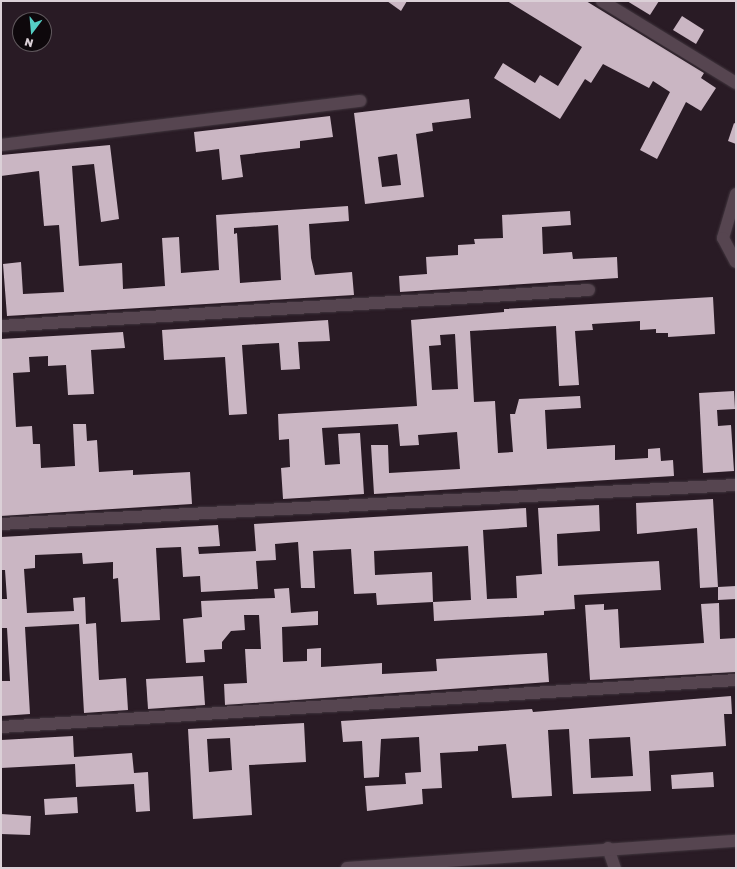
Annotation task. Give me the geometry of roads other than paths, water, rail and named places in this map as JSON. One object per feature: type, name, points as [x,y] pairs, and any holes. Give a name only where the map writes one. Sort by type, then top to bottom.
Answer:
[{"type":"street","points":[[602,1],[736,83]]},
{"type":"street","points":[[1,145],[360,101]]},
{"type":"street","points":[[736,194],[723,238],[736,262]]},
{"type":"street","points":[[1,326],[589,290]]},
{"type":"street","points":[[1,524],[736,486]]},
{"type":"street","points":[[1,727],[736,680]]},
{"type":"street","points":[[347,868],[435,864],[608,848],[736,841]]},
{"type":"street","points":[[608,848],[615,868]]}]
